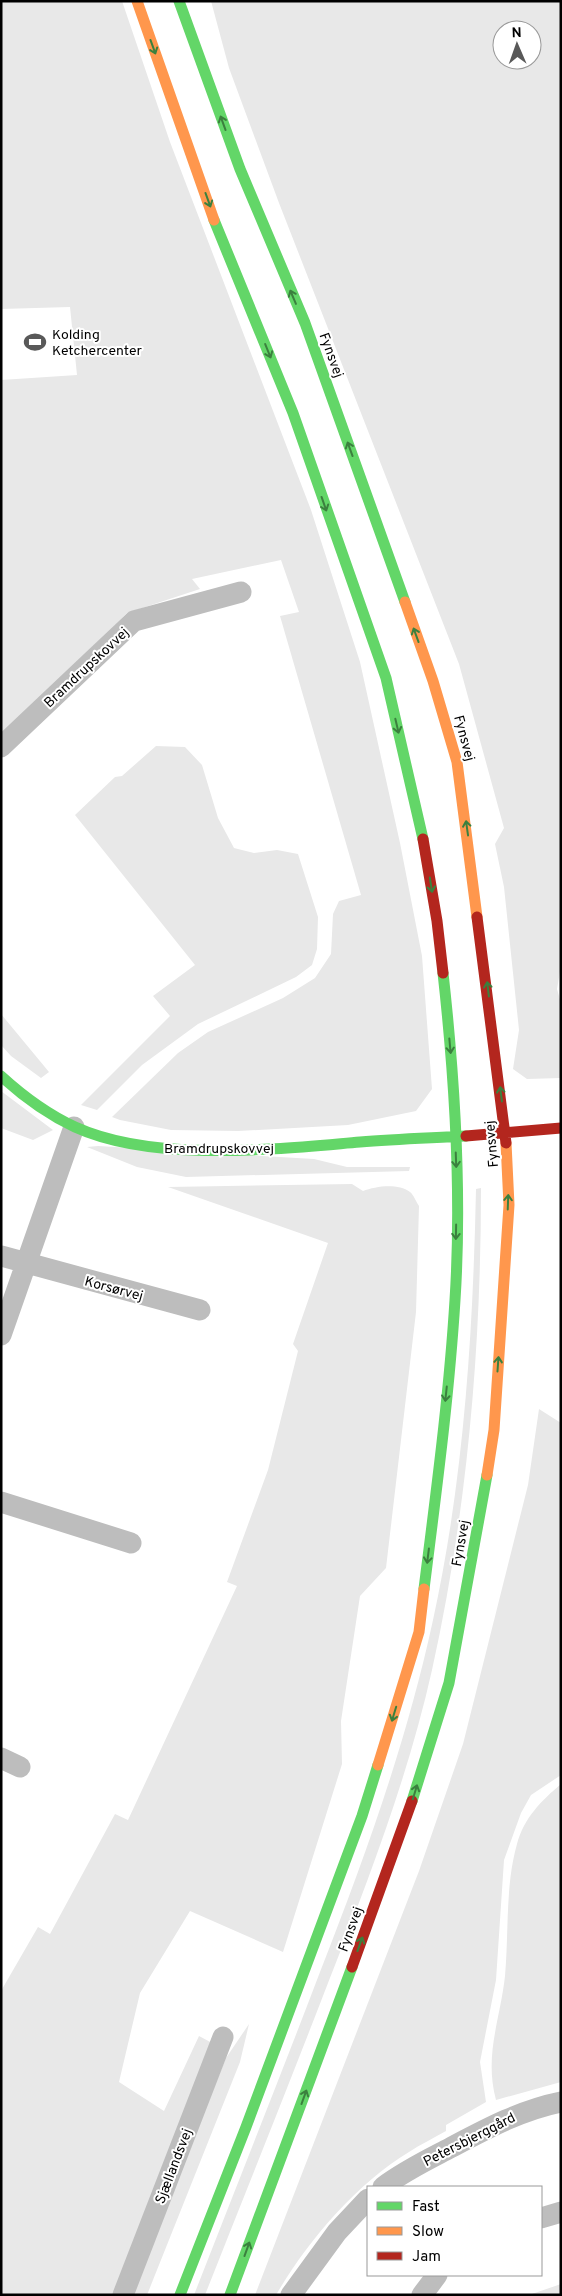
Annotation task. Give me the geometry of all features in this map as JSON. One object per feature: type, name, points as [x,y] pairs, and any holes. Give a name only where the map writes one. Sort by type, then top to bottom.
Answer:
[{"type":"main road","name":"Fynsvej","points":[[137,1],[220,236],[293,413],[342,560],[386,678],[423,837],[436,921],[450,1048],[456,1136],[455,1300],[439,1467],[419,1632],[362,1816],[246,2127],[180,2295]]},
{"type":"main road","name":"Fynsvej","points":[[179,1],[240,169],[304,323],[433,681],[457,762],[506,1133],[508,1205],[494,1430],[472,1565],[449,1683],[405,1824],[230,2295]]},
{"type":"main road","name":"Bramdrupskovvej","points":[[1,1076],[20,1094],[42,1110],[74,1127],[136,1145],[200,1150],[237,1150],[561,1128]]},
{"type":"street","name":"Bramdrupskovvej","points":[[1,747],[134,621],[241,592]]},
{"type":"street","points":[[1,1334],[27,1265],[74,1127]]},
{"type":"street","name":"Korsørvej","points":[[1,1256],[27,1265],[200,1310]]},
{"type":"street","points":[[1,1502],[131,1543]]},
{"type":"street","name":"Sjællandsvej","points":[[123,2295],[223,2037]]},
{"type":"street","name":"Petersbjerggård","points":[[384,2186],[401,2173],[501,2122],[532,2108],[561,2102]]},
{"type":"street","points":[[290,2295],[337,2232],[367,2200]]},
{"type":"street","points":[[542,2218],[561,2212]]},
{"type":"street","points":[[422,2295],[436,2276]]},
{"type":"shaded area","points":[[1,1],[122,1],[170,142],[311,510],[360,662],[400,843],[422,956],[432,1089],[416,1111],[348,1125],[238,1131],[171,1130],[112,1117],[178,1053],[208,1032],[283,998],[315,978],[331,954],[333,914],[339,901],[361,895],[280,616],[299,612],[281,560],[192,579],[200,589],[127,613],[1,735],[1,380],[77,375],[70,307],[1,309]]},
{"type":"shaded area","points":[[211,1],[561,1],[561,966],[557,989],[561,1003],[561,1078],[527,1079],[513,1069],[519,1030],[504,887],[495,844],[504,828],[459,664],[279,203],[229,68]]},
{"type":"shaded area","points":[[156,746],[185,747],[202,765],[218,818],[234,848],[254,853],[277,850],[298,854],[318,917],[317,949],[312,965],[296,977],[198,1024],[142,1065],[97,1110],[81,1105],[170,1016],[153,996],[195,965],[75,815],[115,777],[122,776]]},
{"type":"shaded area","points":[[1,1014],[49,1072],[41,1078],[11,1056],[1,1045]]},
{"type":"shaded area","points":[[1,1091],[53,1130],[33,1140],[1,1128]]},
{"type":"shaded area","points":[[98,1146],[314,1159],[347,1167],[410,1167],[409,1171],[186,1177],[137,1167],[87,1147]]},
{"type":"shaded area","points":[[352,1184],[363,1191],[387,1186],[399,1187],[411,1193],[419,1206],[416,1312],[386,1568],[360,1596],[341,1721],[342,1764],[283,1952],[190,1911],[140,1993],[119,2082],[164,2111],[199,2036],[214,2044],[113,2295],[1,2295],[1,1991],[38,1927],[50,1934],[115,1814],[128,1820],[237,1586],[227,1582],[268,1470],[298,1351],[293,1344],[328,1243],[168,1187]]},
{"type":"shaded area","points":[[481,1188],[478,1309],[470,1430],[463,1491],[444,1611],[422,1710],[386,1828],[313,2022],[205,2295],[194,2295],[369,1842],[398,1754],[423,1665],[444,1567],[459,1459],[469,1351],[476,1189]]},
{"type":"shaded area","points":[[539,1409],[561,1423],[561,1775],[531,1795],[521,1813],[504,1860],[496,1980],[480,2062],[486,2102],[446,2125],[446,2131],[418,2146],[370,2180],[318,2235],[288,2275],[276,2295],[255,2295],[419,1871],[463,1744],[528,1485]]},
{"type":"shaded area","points":[[561,1784],[561,2082],[496,2100],[493,2084],[492,2053],[505,1976],[509,1893],[513,1860],[520,1835],[529,1818],[540,1804]]},
{"type":"shaded area","points":[[249,2024],[240,2062],[147,2295],[130,2295],[226,2058]]},
{"type":"shaded area","points":[[561,2284],[561,2295],[529,2295]]},
{"type":"traffic: fast","points":[[179,1],[240,169],[305,323],[405,602]]},
{"type":"traffic: fast","points":[[214,220],[293,413],[386,678],[423,839]]},
{"type":"traffic: fast","points":[[424,1589],[446,1409],[457,1259],[458,1218],[454,1095],[443,973]]},
{"type":"traffic: fast","points":[[1,1076],[36,1105],[65,1122],[106,1138],[141,1146],[216,1151],[254,1150],[466,1136]]},
{"type":"traffic: fast","points":[[412,1801],[449,1683],[487,1475]]},
{"type":"traffic: fast","points":[[180,2295],[246,2127],[362,1816],[378,1765]]},
{"type":"traffic: fast","points":[[230,2295],[352,1967]]},
{"type":"traffic: slow","points":[[137,1],[214,220]]},
{"type":"traffic: slow","points":[[405,602],[433,681],[457,762],[477,917]]},
{"type":"traffic: slow","points":[[487,1475],[494,1430],[509,1205],[506,1143]]},
{"type":"traffic: slow","points":[[378,1765],[419,1632],[424,1589]]},
{"type":"traffic: jam","points":[[423,839],[437,921],[443,973]]},
{"type":"traffic: jam","points":[[477,917],[506,1143]]},
{"type":"traffic: jam","points":[[466,1136],[561,1128]]},
{"type":"traffic: jam","points":[[352,1967],[412,1801]]},
{"type":"place","name":"Kolding Ketchercenter","points":[[35,342]]}]
